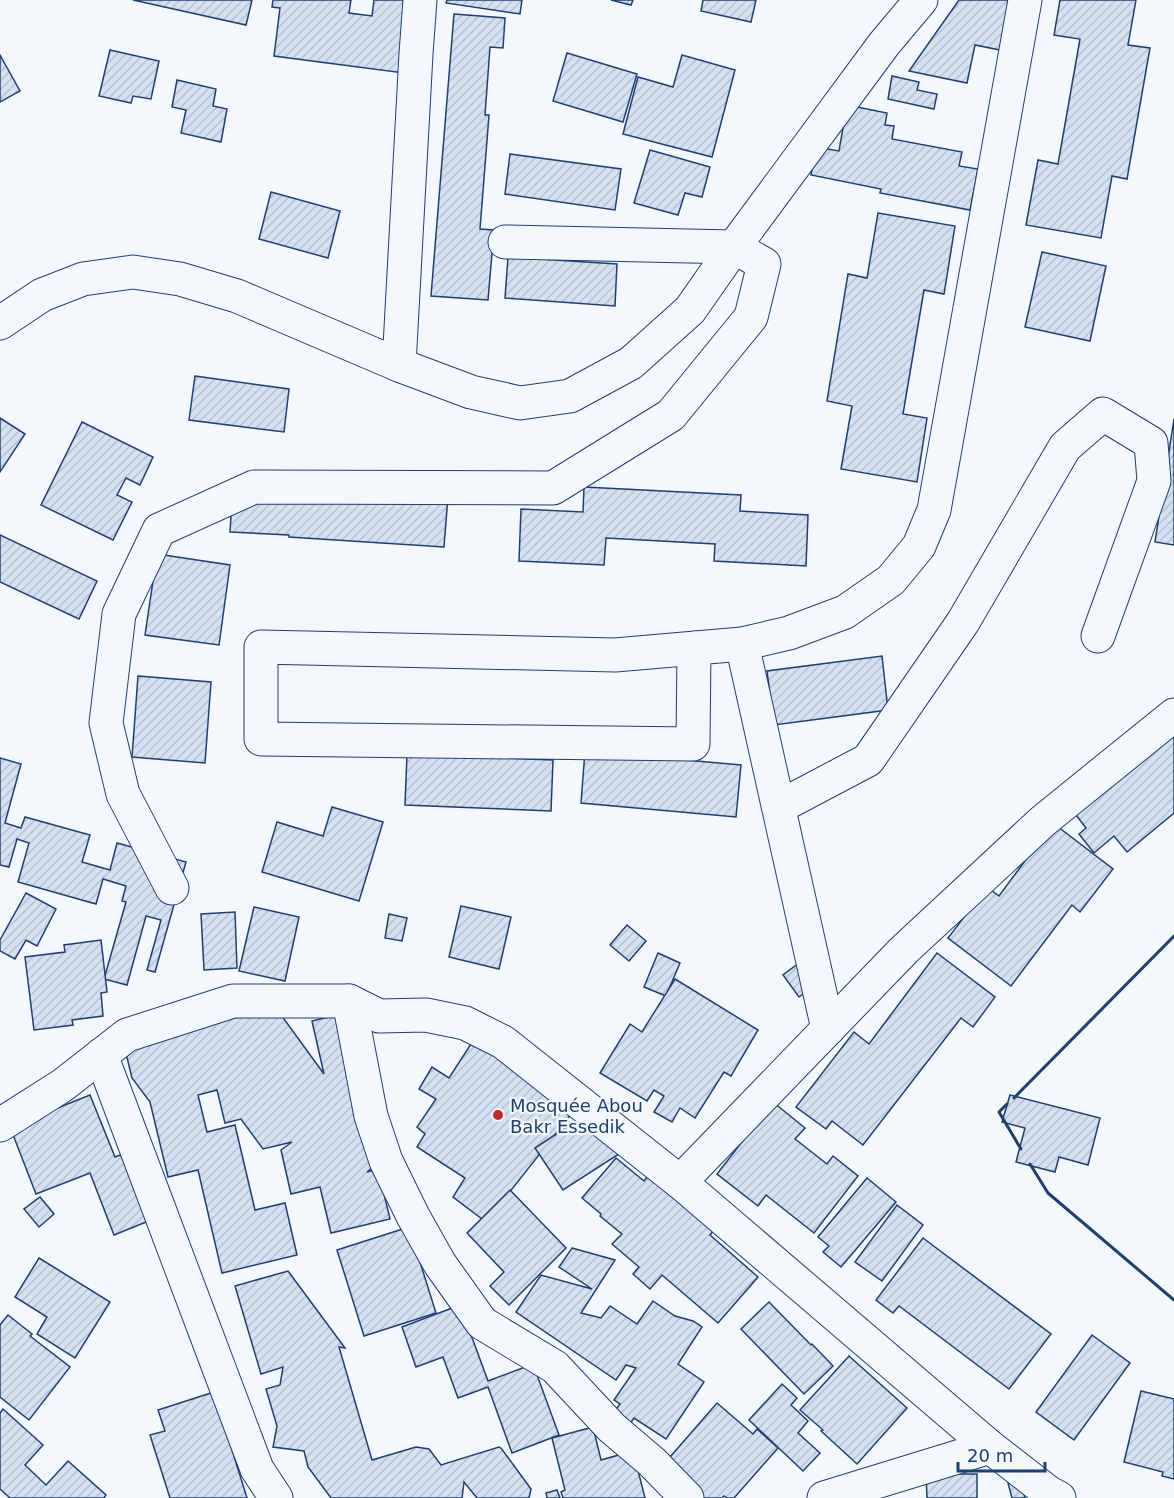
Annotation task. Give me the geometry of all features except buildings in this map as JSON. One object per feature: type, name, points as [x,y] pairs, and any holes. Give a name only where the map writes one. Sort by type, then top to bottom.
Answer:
[{"type":"street","points":[[399,365],[420,0]]},
{"type":"street","points":[[0,323],[42,295],[84,279],[133,272],[180,279],[237,296],[399,365],[471,392],[520,404],[570,396],[631,363],[690,310],[885,44],[921,0]]},
{"type":"street","points":[[694,648],[693,744],[261,739],[261,647],[615,655],[694,648],[742,644],[789,633],[845,612],[891,580],[919,546],[934,510],[1025,0]]},
{"type":"street","points":[[172,888],[123,794],[106,723],[119,614],[159,530],[254,487],[553,488],[672,415],[751,317],[764,264],[734,247],[505,242]]},
{"type":"street","points":[[779,807],[868,760],[963,622],[1065,447],[1103,414],[1151,442],[1154,481],[1098,636]]},
{"type":"street","points":[[742,644],[828,1029]]},
{"type":"street","points":[[680,1182],[904,950],[1043,821],[1174,715]]},
{"type":"street","points":[[0,1125],[63,1085],[127,1035],[233,1001],[349,1001],[379,1016],[426,1015],[465,1023],[503,1042],[680,1182],[990,1447],[1059,1498]]},
{"type":"street","points":[[349,1001],[371,1116],[386,1161],[440,1264],[482,1323],[555,1367],[612,1428],[687,1498]]},
{"type":"street","points":[[100,1055],[257,1469],[276,1498]]},
{"type":"street","points":[[824,1498],[990,1447]]},
{"type":"wall","points":[[1014,1098],[1174,936]]},
{"type":"wall","points":[[1007,1104],[999,1112],[1021,1149]]},
{"type":"wall","points":[[1030,1164],[1048,1193],[1174,1300]]},
{"type":"place","name":"Mosquée Abou Bakr Essedik","points":[[498,1115]]}]
